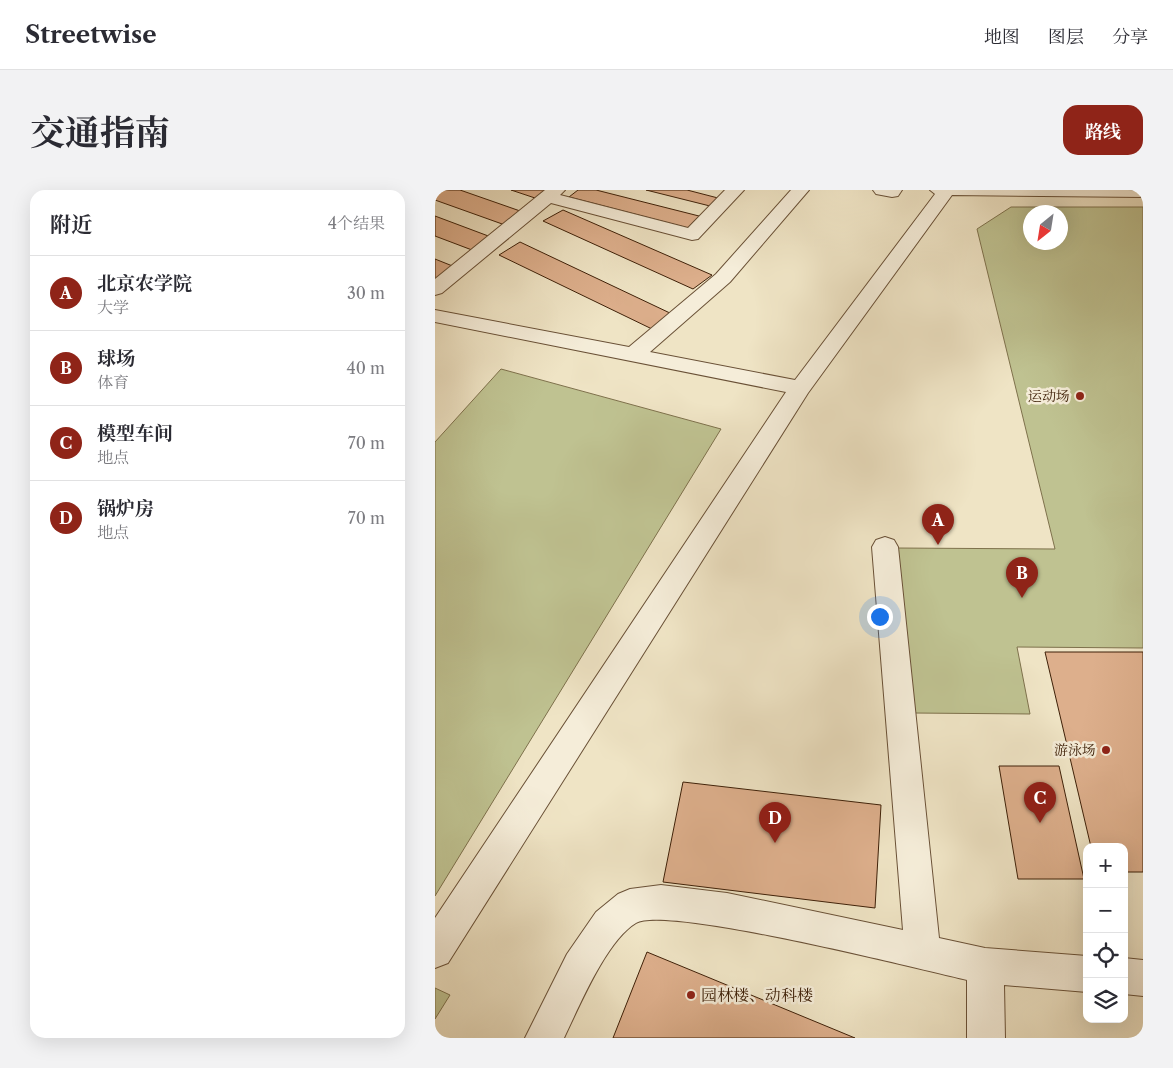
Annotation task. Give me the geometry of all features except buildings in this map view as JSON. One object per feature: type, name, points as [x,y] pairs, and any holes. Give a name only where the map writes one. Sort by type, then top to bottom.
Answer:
[{"type":"street","points":[[435,289],[552,193],[692,235],[735,190]]},
{"type":"street","points":[[633,356],[723,278],[800,190]]},
{"type":"street","points":[[882,190],[892,192],[893,190]]},
{"type":"street","points":[[435,950],[800,388],[944,190],[1143,192]]},
{"type":"street","points":[[435,316],[800,388]]},
{"type":"street","points":[[885,547],[923,953]]},
{"type":"street","points":[[544,1038],[580,967],[608,924],[630,906],[661,902],[727,910],[985,966],[1083,974]]},
{"type":"street","points":[[985,966],[986,1038]]},
{"type":"street","points":[[1128,976],[1143,978]]},
{"type":"green space","points":[[1011,207],[1023,207],[1023,250],[1068,250],[1068,207],[1143,207],[1143,648],[1017,647],[1030,714],[913,713],[897,548],[1055,549],[977,229]]},
{"type":"green space","points":[[501,369],[721,429],[435,896],[435,442]]},
{"type":"green space","points":[[435,988],[450,995],[435,1019]]},
{"type":"place","name":"运动场","points":[[1080,396]]},
{"type":"place","name":"北京农学院","points":[[938,545]]},
{"type":"place","name":"球场","points":[[1022,598]]},
{"type":"place","name":"游泳场","points":[[1106,750]]},
{"type":"place","name":"模型车间","points":[[1040,823]]},
{"type":"place","name":"锅炉房","points":[[775,843]]},
{"type":"place","name":"园林楼、动科楼","points":[[691,995]]}]
